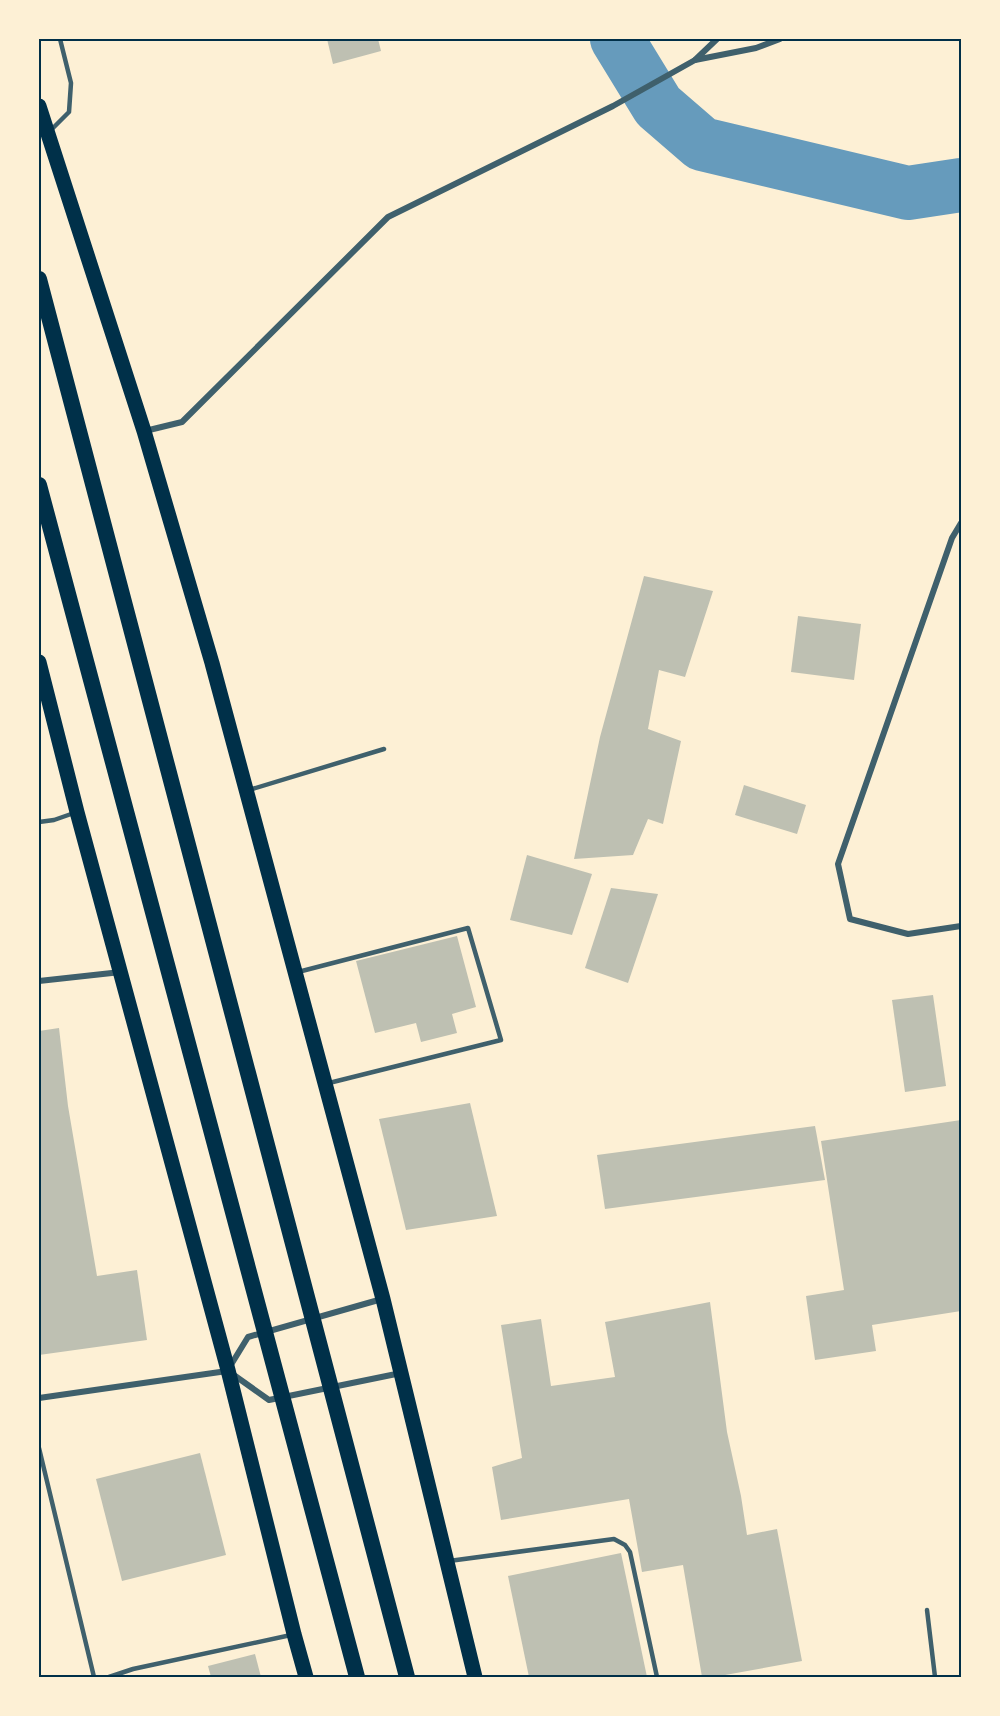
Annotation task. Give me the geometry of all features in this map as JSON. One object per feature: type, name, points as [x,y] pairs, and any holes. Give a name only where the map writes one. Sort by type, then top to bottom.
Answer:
[{"type":"highway","points":[[39,279],[407,1677]]},
{"type":"highway","points":[[39,485],[357,1677]]},
{"type":"main road","points":[[39,106],[144,431],[212,663],[382,1299],[475,1677]]},
{"type":"main road","points":[[39,662],[77,812],[228,1371],[306,1677]]},
{"type":"street","points":[[144,431],[182,422],[388,217],[613,106],[695,60],[717,39]]},
{"type":"street","points":[[695,60],[756,48],[780,39]]},
{"type":"street","points":[[961,523],[952,538],[838,864],[850,919],[908,934],[961,926]]},
{"type":"street","points":[[39,981],[121,972]]},
{"type":"street","points":[[228,1371],[248,1337],[382,1299]]},
{"type":"street","points":[[39,1398],[228,1371],[269,1400],[401,1373]]},
{"type":"lane","points":[[47,134],[69,112],[71,83],[60,39]]},
{"type":"lane","points":[[247,791],[384,749]]},
{"type":"lane","points":[[39,822],[54,820],[77,812]]},
{"type":"lane","points":[[296,972],[468,928],[501,1040],[326,1084]]},
{"type":"lane","points":[[39,1448],[94,1677]]},
{"type":"lane","points":[[445,1561],[614,1539],[625,1545],[630,1552],[657,1677]]},
{"type":"lane","points":[[927,1610],[935,1677]]},
{"type":"lane","points":[[109,1677],[133,1669],[294,1634]]},
{"type":"building","points":[[327,39],[378,39],[381,51],[333,64]]},
{"type":"building","points":[[644,576],[713,591],[685,677],[659,670],[648,729],[681,741],[663,824],[648,819],[633,855],[574,859],[600,737]]},
{"type":"building","points":[[798,616],[861,624],[854,680],[791,672]]},
{"type":"building","points":[[744,785],[806,805],[797,834],[735,815]]},
{"type":"building","points":[[527,855],[592,874],[572,935],[510,920]]},
{"type":"building","points":[[611,888],[658,894],[628,983],[585,968]]},
{"type":"building","points":[[457,936],[476,1007],[452,1014],[457,1033],[421,1042],[416,1023],[375,1033],[356,961]]},
{"type":"building","points":[[933,995],[946,1086],[905,1092],[892,1000]]},
{"type":"building","points":[[59,1028],[68,1106],[97,1276],[137,1270],[147,1340],[39,1355],[39,1031]]},
{"type":"building","points":[[470,1103],[497,1216],[406,1230],[379,1119]]},
{"type":"building","points":[[961,1120],[961,1311],[872,1325],[876,1351],[815,1360],[806,1296],[844,1290],[821,1141]]},
{"type":"building","points":[[815,1126],[825,1180],[605,1209],[597,1155]]},
{"type":"building","points":[[710,1302],[727,1432],[747,1535],[777,1529],[802,1661],[714,1677],[702,1677],[683,1565],[642,1572],[629,1499],[501,1520],[492,1467],[522,1458],[501,1325],[541,1319],[551,1386],[615,1377],[605,1322]]},
{"type":"building","points":[[200,1453],[226,1555],[122,1581],[96,1479]]},
{"type":"building","points":[[621,1553],[647,1677],[529,1677],[508,1576]]},
{"type":"building","points":[[255,1654],[261,1677],[211,1677],[208,1666]]},
{"type":"waterway","points":[[617,39],[658,106],[702,144],[908,193],[961,185]]}]
